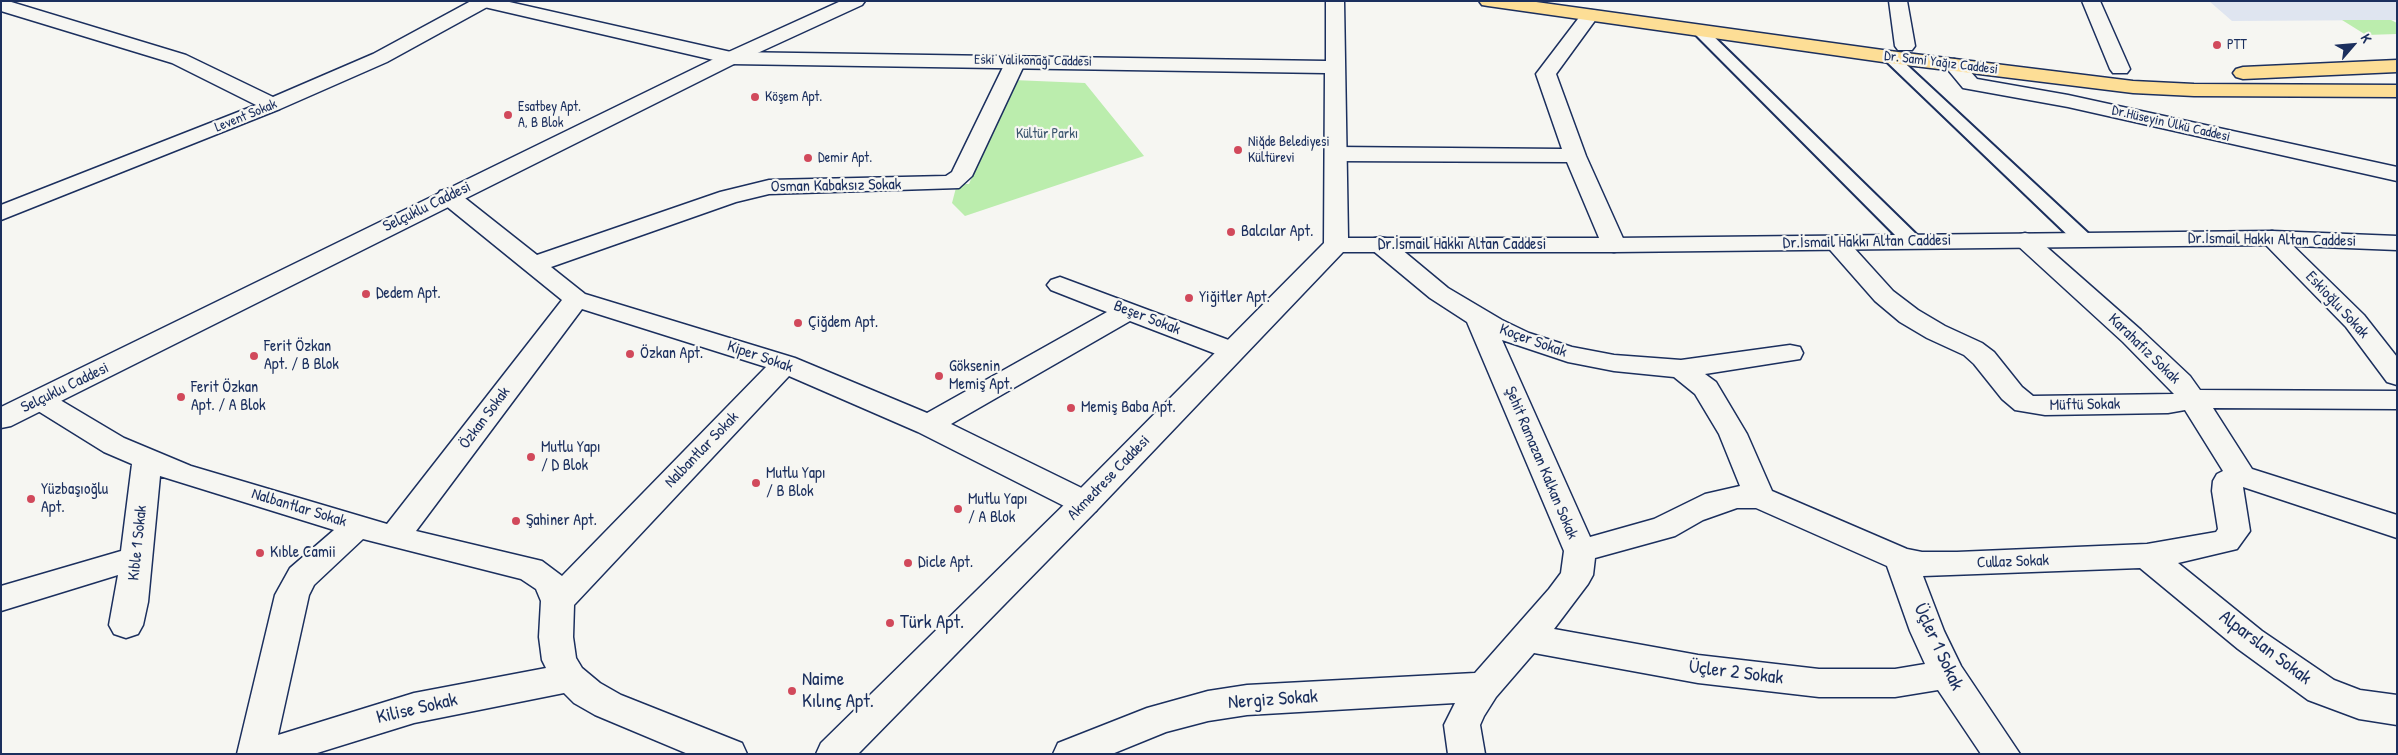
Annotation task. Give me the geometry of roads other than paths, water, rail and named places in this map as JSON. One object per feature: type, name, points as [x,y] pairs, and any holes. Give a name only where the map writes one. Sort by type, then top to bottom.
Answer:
[{"type":"main road","name":"Dr. Sami Yağız Caddesi","points":[[1488,1],[1590,8],[1897,52],[1954,65],[2133,87],[2194,90],[2397,91]]},
{"type":"main road","name":"Dr. Sami Yağız Caddesi","points":[[1590,8],[1700,30],[1897,52],[2120,69],[2242,73],[2397,66]]},
{"type":"street","points":[[1,18],[43,1]]},
{"type":"street","name":"Selçuklu Caddesi","points":[[1,419],[448,196],[731,58],[856,1]]},
{"type":"street","points":[[1334,1],[1336,245]]},
{"type":"street","points":[[1898,1],[1897,52],[2083,240]]},
{"type":"street","points":[[2091,1],[2120,69]]},
{"type":"street","points":[[481,2],[731,58]]},
{"type":"street","name":"Levent Sokak","points":[[1,213],[273,105],[380,58],[481,2]]},
{"type":"street","points":[[1,5],[179,58],[273,105]]},
{"type":"street","points":[[1590,8],[1546,74],[1575,156],[1614,245]]},
{"type":"street","points":[[1700,30],[1912,241]]},
{"type":"street","name":"Eski Valikonağı Caddesi","points":[[731,58],[1336,67]]},
{"type":"street","name":"Osman Kabaksız Sokak","points":[[533,266],[728,197],[769,187],[951,183],[961,176],[1016,61]]},
{"type":"street","name":"Dr.Hüseyin Ülkü Caddesi","points":[[1954,65],[1970,84],[2068,101],[2397,174]]},
{"type":"street","points":[[1336,154],[1575,156]]},
{"type":"street","name":"Kiper Sokak","points":[[448,196],[576,299],[785,364],[928,425],[1086,503]]},
{"type":"street","name":"Dr.İsmail Hakkı Altan Caddesi","points":[[1336,245],[1614,245],[2272,238],[2397,243]]},
{"type":"street","name":"Eskioğlu Sokak","points":[[2272,238],[2354,321],[2397,376]]},
{"type":"street","name":"Karahafız Sokak","points":[[2025,240],[2161,363],[2193,399],[2240,476]]},
{"type":"street","name":"Müftü Sokak","points":[[1836,243],[1884,296],[1929,328],[1972,349],[1984,358],[2012,393],[2025,404],[2045,406],[2168,404],[2193,399],[2397,400]]},
{"type":"street","name":"Koçer Sokak","points":[[1380,244],[1439,294],[1479,318],[1520,339],[1568,354],[1614,363],[1681,369],[1790,354]]},
{"type":"street","name":"Akmedrese Caddesi","points":[[834,754],[1086,503],[1336,245]]},
{"type":"street","name":"Beşer Sokak","points":[[1060,285],[1233,351]]},
{"type":"street","name":"Özkan Sokak","points":[[394,537],[576,299]]},
{"type":"street","points":[[928,425],[1128,311]]},
{"type":"street","name":"Şehit Ramazan Kalkan Sokak","points":[[1466,754],[1462,725],[1470,708],[1484,687],[1561,598],[1577,575],[1580,551],[1479,318]]},
{"type":"street","name":"Nalbantlar Sokak","points":[[40,400],[114,445],[180,473],[394,537],[531,569],[548,582],[558,601],[785,364]]},
{"type":"street","points":[[1681,369],[1706,388],[1733,434],[1760,498]]},
{"type":"street","name":"Kıble 1 Sokak","points":[[126,625],[147,460]]},
{"type":"street","points":[[2240,476],[2397,527]]},
{"type":"street","name":"Cullaz Sokak","points":[[1580,551],[1664,528],[1716,502],[1737,497],[1760,498],[1900,559],[1922,564],[2147,556],[2187,550],[2226,541],[2234,531],[2227,491],[2228,481],[2240,476]]},
{"type":"street","points":[[256,754],[292,595],[302,578],[358,526]]},
{"type":"street","name":"Alparslan Sokak","points":[[2147,556],[2250,640],[2322,690],[2359,704],[2397,710]]},
{"type":"street","points":[[1,598],[136,558]]},
{"type":"street","name":"Üçler 1 Sokak","points":[[1900,559],[1927,632],[1947,674],[2002,754]]},
{"type":"street","points":[[558,601],[556,637],[559,660],[570,678],[587,693],[608,705],[729,754]]},
{"type":"street","name":"Üçler 2 Sokak","points":[[1527,638],[1688,668],[1819,683],[1895,683],[1947,674]]},
{"type":"street","name":"Kilise Sokak","points":[[267,754],[414,708],[570,678]]},
{"type":"street","name":"Nergiz Sokak","points":[[1071,754],[1160,719],[1208,706],[1247,700],[1484,687]]},
{"type":"place","name":"PTT","points":[[2217,45]]},
{"type":"place","name":"Köşem Apt.","points":[[755,97]]},
{"type":"place","name":"Esatbey Apt. A, B Blok","points":[[508,115]]},
{"type":"place","name":"Niğde Belediyesi Kültürevi","points":[[1238,150]]},
{"type":"place","name":"Demir Apt.","points":[[808,158]]},
{"type":"place","name":"Balcılar Apt.","points":[[1231,232]]},
{"type":"place","name":"Dedem Apt.","points":[[366,294]]},
{"type":"place","name":"Yiğitler Apt.","points":[[1189,298]]},
{"type":"place","name":"Çiğdem Apt.","points":[[798,323]]},
{"type":"place","name":"Özkan Apt.","points":[[630,354]]},
{"type":"place","name":"Ferit Özkan Apt. / B Blok","points":[[254,356]]},
{"type":"place","name":"Göksenin Memiş Apt.","points":[[939,376]]},
{"type":"place","name":"Ferit Özkan Apt. / A Blok","points":[[181,397]]},
{"type":"place","name":"Memiş Baba Apt.","points":[[1071,408]]},
{"type":"place","name":"Mutlu Yapı / D Blok","points":[[531,457]]},
{"type":"place","name":"Mutlu Yapı / B Blok","points":[[756,483]]},
{"type":"place","name":"Yüzbaşıoğlu Apt.","points":[[31,499]]},
{"type":"place","name":"Mutlu Yapı / A Blok","points":[[958,509]]},
{"type":"place","name":"Şahiner Apt.","points":[[516,521]]},
{"type":"place","name":"Kıble Camii","points":[[260,553]]},
{"type":"place","name":"Dicle Apt.","points":[[908,563]]},
{"type":"place","name":"Türk Apt.","points":[[890,623]]},
{"type":"place","name":"Naime Kılınç Apt.","points":[[792,691]]},
{"type":"park label","name":"Kültür Parkı","points":[[1047,134]]}]
